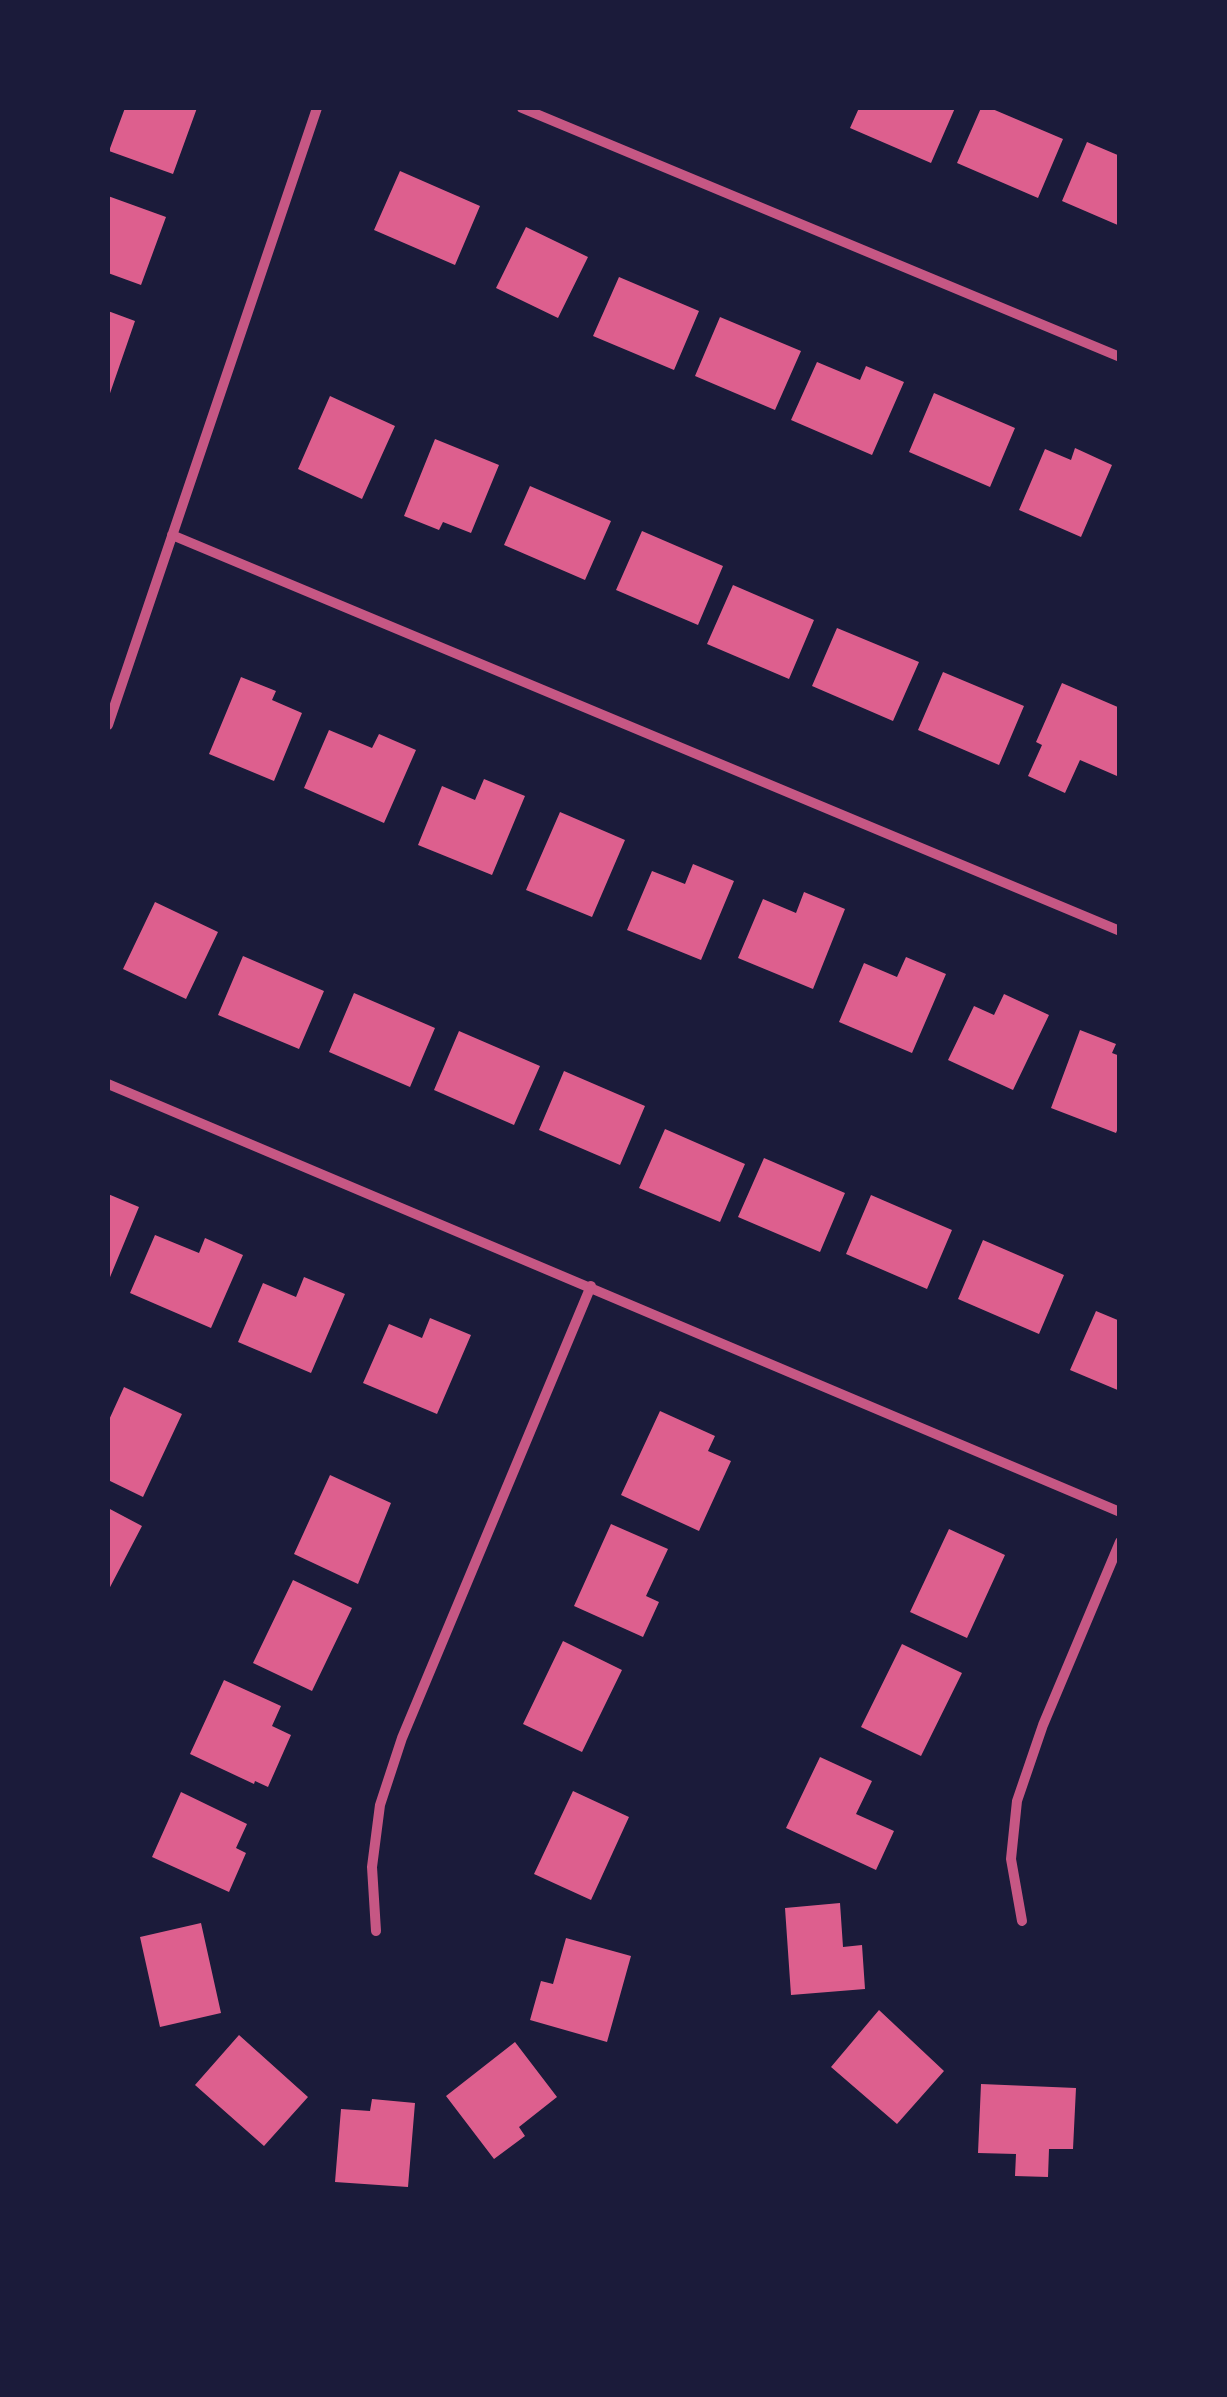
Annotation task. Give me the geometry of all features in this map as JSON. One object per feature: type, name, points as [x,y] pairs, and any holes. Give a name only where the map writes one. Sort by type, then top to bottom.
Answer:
[{"type":"street","points":[[108,725],[317,108]]},
{"type":"street","points":[[522,108],[1120,357]]},
{"type":"street","points":[[172,536],[1120,931]]},
{"type":"street","points":[[108,1084],[1120,1512]]},
{"type":"street","points":[[376,1930],[372,1868],[378,1821],[402,1738],[591,1286]]},
{"type":"street","points":[[1022,1921],[1011,1859],[1017,1800],[1043,1725],[1120,1542]]},
{"type":"building","points":[[125,108],[197,108],[173,174],[109,151]]},
{"type":"building","points":[[859,108],[955,108],[931,163],[850,128]]},
{"type":"building","points":[[981,108],[990,108],[1063,139],[1038,198],[957,163]]},
{"type":"building","points":[[1087,142],[1120,156],[1120,226],[1062,201]]},
{"type":"building","points":[[400,171],[480,206],[455,265],[374,230]]},
{"type":"building","points":[[108,196],[166,217],[141,285],[108,273]]},
{"type":"building","points":[[526,227],[588,257],[558,318],[496,288]]},
{"type":"building","points":[[619,277],[699,311],[674,370],[593,336]]},
{"type":"building","points":[[108,311],[135,321],[108,399]]},
{"type":"building","points":[[720,317],[801,351],[775,410],[695,376]]},
{"type":"building","points":[[817,362],[860,380],[866,366],[904,382],[872,455],[791,420]]},
{"type":"building","points":[[934,393],[1015,428],[990,487],[909,452]]},
{"type":"building","points":[[330,396],[395,426],[362,499],[298,469]]},
{"type":"building","points":[[435,439],[499,465],[471,533],[443,522],[439,530],[404,516]]},
{"type":"building","points":[[1075,448],[1112,465],[1081,537],[1019,510],[1045,449],[1071,460]]},
{"type":"building","points":[[530,486],[611,521],[585,580],[504,545]]},
{"type":"building","points":[[642,531],[723,566],[698,625],[616,590]]},
{"type":"building","points":[[733,585],[814,620],[789,679],[707,644]]},
{"type":"building","points":[[837,628],[919,662],[893,721],[812,686]]},
{"type":"building","points":[[943,672],[1024,706],[999,765],[918,730]]},
{"type":"building","points":[[241,677],[276,691],[272,700],[302,713],[274,781],[209,754]]},
{"type":"building","points":[[1062,683],[1120,708],[1117,776],[1080,760],[1065,793],[1028,776],[1042,745],[1036,742]]},
{"type":"building","points":[[329,730],[372,748],[379,734],[416,750],[384,823],[304,788]]},
{"type":"building","points":[[484,779],[525,796],[492,875],[418,845],[442,786],[475,800]]},
{"type":"building","points":[[560,812],[625,840],[592,917],[526,890]]},
{"type":"building","points":[[693,864],[734,881],[701,960],[627,930],[652,871],[685,884]]},
{"type":"building","points":[[804,892],[845,909],[813,989],[738,958],[763,899],[796,913]]},
{"type":"building","points":[[155,902],[218,932],[186,999],[123,969]]},
{"type":"building","points":[[243,956],[324,991],[299,1049],[218,1015]]},
{"type":"building","points":[[906,957],[946,974],[912,1053],[839,1022],[864,963],[897,977]]},
{"type":"building","points":[[354,993],[435,1028],[410,1087],[329,1052]]},
{"type":"building","points":[[1004,994],[1049,1015],[1013,1090],[948,1060],[974,1006],[994,1015]]},
{"type":"building","points":[[1080,1030],[1116,1044],[1112,1053],[1120,1056],[1120,1123],[1116,1133],[1051,1108]]},
{"type":"building","points":[[459,1031],[540,1066],[514,1125],[434,1090]]},
{"type":"building","points":[[564,1071],[645,1106],[620,1165],[539,1130]]},
{"type":"building","points":[[665,1129],[745,1164],[720,1222],[639,1188]]},
{"type":"building","points":[[764,1158],[845,1193],[820,1252],[738,1217]]},
{"type":"building","points":[[108,1194],[139,1207],[108,1282]]},
{"type":"building","points":[[871,1195],[952,1230],[927,1289],[846,1254]]},
{"type":"building","points":[[155,1235],[199,1253],[205,1238],[243,1255],[211,1328],[130,1293]]},
{"type":"building","points":[[983,1240],[1064,1275],[1039,1334],[958,1299]]},
{"type":"building","points":[[304,1277],[345,1294],[311,1373],[238,1342],[263,1283],[296,1297]]},
{"type":"building","points":[[1096,1311],[1120,1321],[1120,1391],[1070,1370]]},
{"type":"building","points":[[430,1318],[471,1335],[437,1414],[363,1383],[389,1324],[422,1338]]},
{"type":"building","points":[[124,1387],[182,1414],[143,1497],[108,1480],[108,1422]]},
{"type":"building","points":[[660,1411],[715,1436],[708,1451],[731,1461],[699,1531],[621,1495]]},
{"type":"building","points":[[330,1475],[391,1503],[358,1584],[294,1554]]},
{"type":"building","points":[[108,1508],[142,1526],[108,1591]]},
{"type":"building","points":[[611,1524],[668,1549],[646,1596],[659,1602],[643,1637],[574,1606]]},
{"type":"building","points":[[949,1529],[1005,1555],[967,1638],[910,1612]]},
{"type":"building","points":[[293,1580],[352,1608],[312,1691],[253,1663]]},
{"type":"building","points":[[563,1641],[622,1670],[582,1752],[523,1724]]},
{"type":"building","points":[[902,1644],[962,1673],[921,1756],[861,1727]]},
{"type":"building","points":[[224,1680],[281,1706],[272,1726],[291,1735],[268,1787],[190,1754]]},
{"type":"building","points":[[820,1757],[872,1781],[856,1814],[894,1831],[876,1870],[786,1828]]},
{"type":"building","points":[[573,1791],[629,1817],[591,1900],[534,1874]]},
{"type":"building","points":[[181,1792],[247,1824],[236,1848],[246,1853],[229,1892],[152,1857]]},
{"type":"building","points":[[840,1903],[843,1947],[862,1945],[865,1989],[791,1995],[785,1908]]},
{"type":"building","points":[[201,1923],[221,2013],[160,2027],[140,1937]]},
{"type":"building","points":[[566,1938],[631,1956],[607,2042],[530,2020],[541,1981],[553,1984]]},
{"type":"building","points":[[879,2010],[944,2071],[897,2124],[831,2067]]},
{"type":"building","points":[[239,2035],[308,2097],[264,2146],[195,2085]]},
{"type":"building","points":[[515,2042],[557,2097],[519,2127],[525,2136],[494,2159],[446,2096]]},
{"type":"building","points":[[981,2084],[1076,2088],[1073,2149],[1049,2149],[1048,2177],[1015,2176],[1016,2154],[978,2153]]},
{"type":"building","points":[[372,2099],[415,2103],[408,2187],[335,2182],[341,2109],[370,2111]]}]
